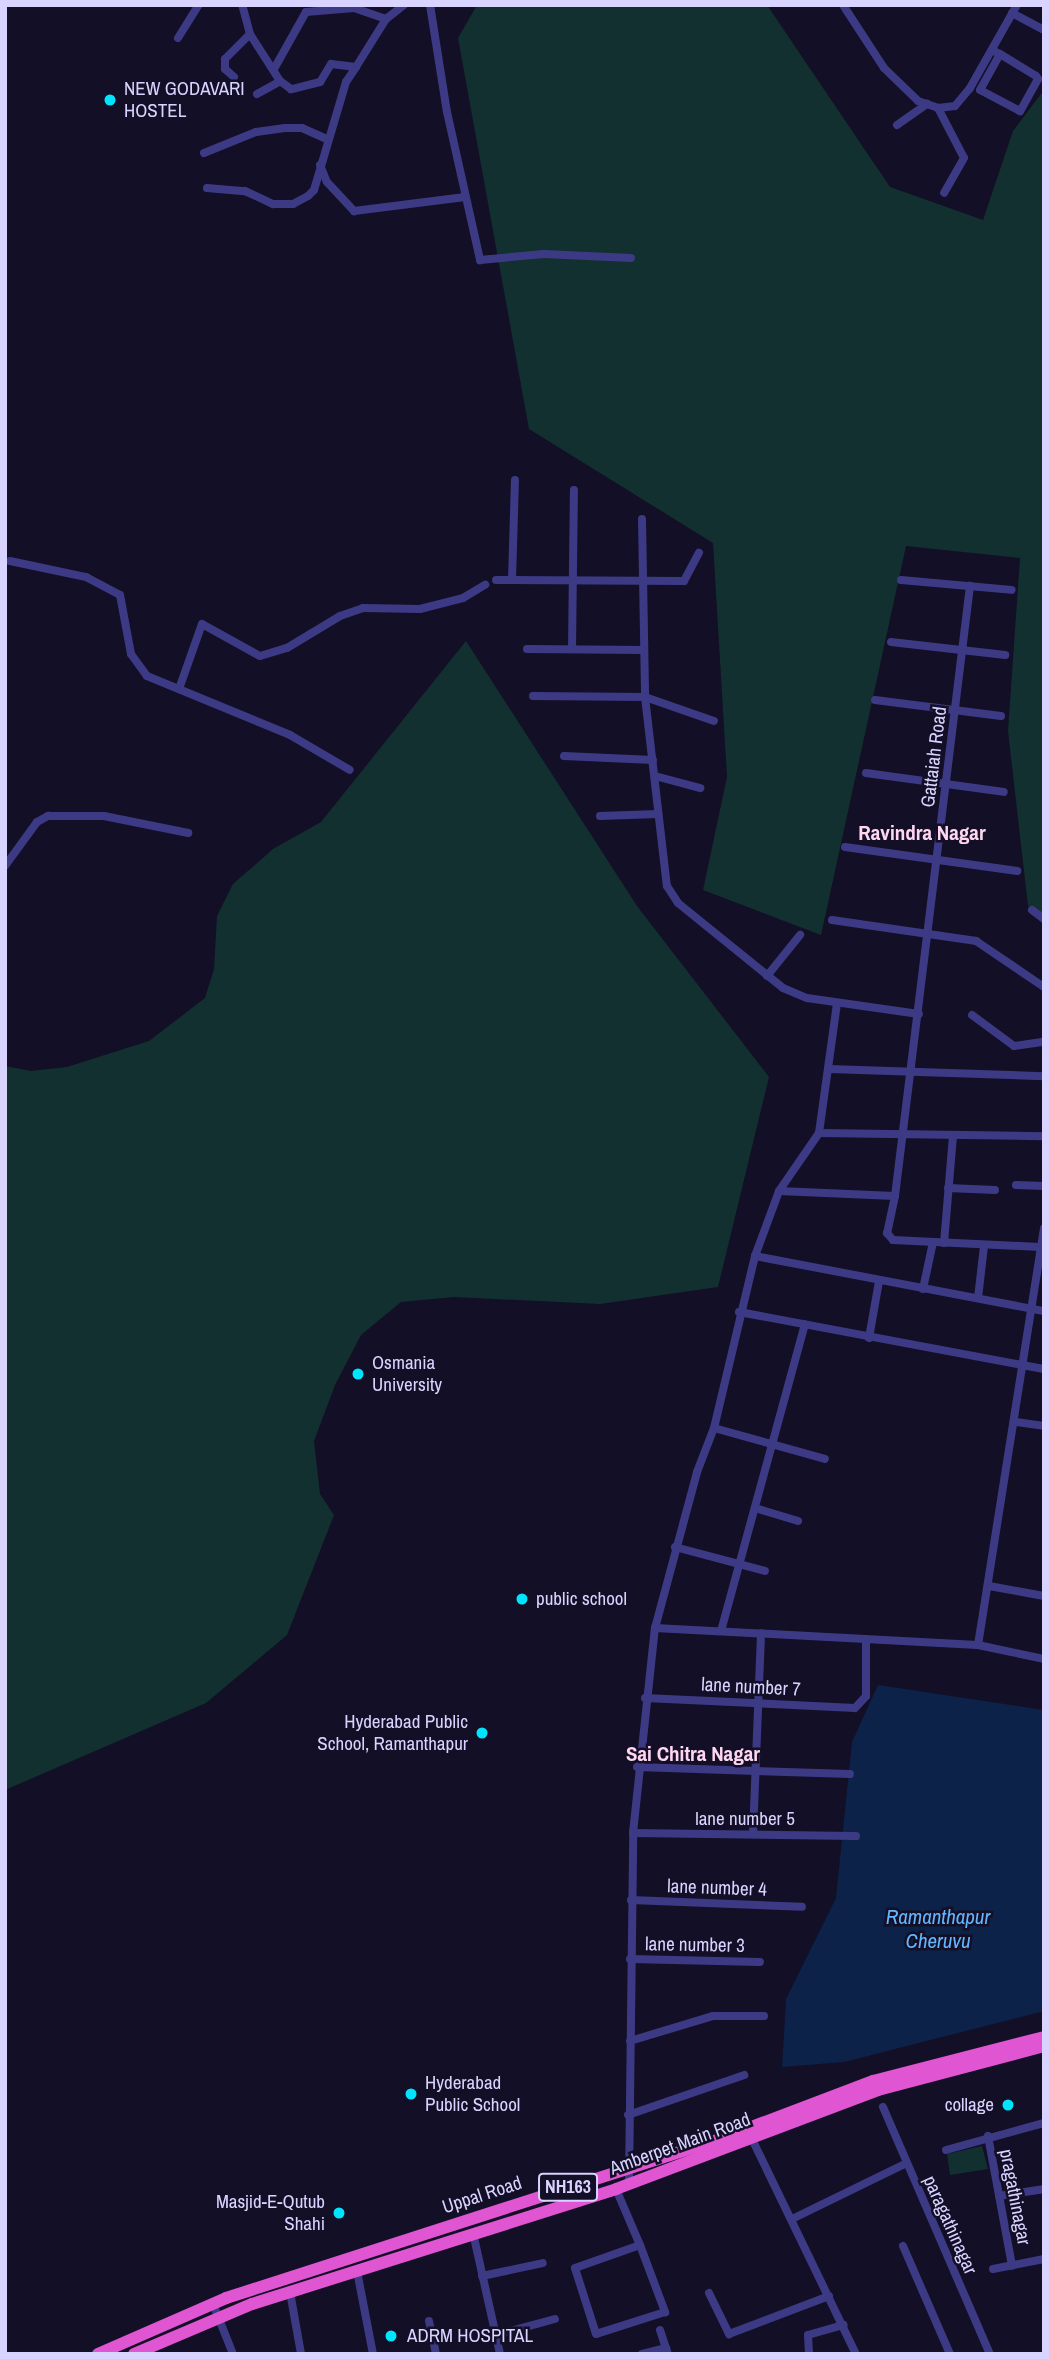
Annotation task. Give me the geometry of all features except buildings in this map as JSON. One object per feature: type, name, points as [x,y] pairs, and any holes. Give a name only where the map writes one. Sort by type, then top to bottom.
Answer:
[{"type":"highway","name":"Uppal Road","points":[[98,2354],[213,2304],[897,2079],[1044,2037]]},
{"type":"highway","name":"Amberpet Main Road","points":[[134,2354],[219,2317],[290,2292],[616,2189],[752,2139],[897,2079],[1044,2046]]},
{"type":"street","points":[[178,38],[199,5]]},
{"type":"street","points":[[242,5],[250,34],[280,81],[291,89],[308,88],[320,82],[331,64],[356,67]]},
{"type":"street","points":[[207,188],[245,191],[273,204],[293,204],[314,190],[319,162],[356,67],[386,19],[404,5]]},
{"type":"street","points":[[430,5],[465,197],[480,260],[544,254],[631,258]]},
{"type":"street","points":[[843,5],[884,68],[927,104],[938,108],[955,106],[996,52]]},
{"type":"street","points":[[274,69],[306,12],[354,8],[386,19]]},
{"type":"street","points":[[996,52],[1038,79],[1020,111],[980,90],[996,52],[1015,9],[1044,30]]},
{"type":"street","points":[[234,78],[225,69],[225,59],[250,34]]},
{"type":"street","points":[[257,94],[280,81]]},
{"type":"street","points":[[897,125],[927,104]]},
{"type":"street","points":[[938,108],[964,158],[944,193]]},
{"type":"street","points":[[204,153],[256,132],[285,128],[302,128],[327,139]]},
{"type":"street","points":[[319,162],[327,182],[354,211],[465,197]]},
{"type":"street","points":[[512,580],[516,480]]},
{"type":"street","points":[[572,649],[575,490]]},
{"type":"street","points":[[642,519],[645,697],[667,886],[678,903],[767,976],[807,998],[919,1014]]},
{"type":"street","points":[[496,580],[687,581],[699,553]]},
{"type":"street","points":[[10,561],[86,577],[120,595],[127,641],[140,670],[289,735],[350,770]]},
{"type":"street","points":[[901,580],[1012,590]]},
{"type":"street","points":[[179,689],[202,624],[260,656],[287,648],[340,616],[363,608],[420,609],[463,598],[485,585]]},
{"type":"street","name":"Gattaiah Road","points":[[933,1242],[888,1237],[905,1136],[910,1072],[970,586]]},
{"type":"street","points":[[891,642],[1005,655]]},
{"type":"street","points":[[527,649],[644,650]]},
{"type":"street","points":[[533,696],[645,697],[714,722]]},
{"type":"street","points":[[875,700],[1001,716]]},
{"type":"street","points":[[564,757],[653,760]]},
{"type":"street","points":[[866,773],[1004,792]]},
{"type":"street","points":[[655,776],[701,788]]},
{"type":"street","points":[[600,816],[658,814]]},
{"type":"street","points":[[5,866],[37,822],[48,816],[104,816],[188,833]]},
{"type":"street","points":[[845,847],[1017,871]]},
{"type":"street","points":[[1032,910],[1044,919]]},
{"type":"street","points":[[832,920],[929,932],[976,941],[1044,987]]},
{"type":"street","points":[[767,976],[800,935]]},
{"type":"street","points":[[629,2183],[627,2168],[633,1833],[637,1767],[655,1628],[675,1547],[714,1428],[739,1312],[755,1256],[779,1191],[819,1133],[837,1003]]},
{"type":"street","points":[[972,1015],[1014,1046],[1044,1042]]},
{"type":"street","points":[[829,1069],[1044,1076]]},
{"type":"street","points":[[819,1133],[1044,1136]]},
{"type":"street","points":[[944,1243],[953,1136]]},
{"type":"street","points":[[1016,1185],[1044,1186]]},
{"type":"street","points":[[948,1188],[995,1189]]},
{"type":"street","points":[[779,1191],[895,1196]]},
{"type":"street","points":[[978,1645],[1016,1422],[1044,1228]]},
{"type":"street","points":[[923,1289],[933,1242],[1040,1247]]},
{"type":"street","points":[[978,1298],[984,1246]]},
{"type":"street","points":[[755,1256],[1044,1311]]},
{"type":"street","points":[[869,1338],[879,1281]]},
{"type":"street","points":[[739,1312],[1044,1369]]},
{"type":"street","points":[[721,1631],[805,1324]]},
{"type":"street","points":[[1016,1422],[1044,1426]]},
{"type":"street","points":[[714,1428],[825,1459]]},
{"type":"street","points":[[755,1508],[798,1521]]},
{"type":"street","points":[[675,1547],[765,1571]]},
{"type":"street","points":[[989,1586],[1044,1596]]},
{"type":"street","points":[[655,1628],[978,1645],[1044,1659]]},
{"type":"street","points":[[753,1834],[761,1633]]},
{"type":"street","name":"lane number 7","points":[[645,1698],[855,1708],[866,1696],[866,1639]]},
{"type":"street","points":[[637,1767],[850,1774]]},
{"type":"street","name":"lane number 5","points":[[633,1833],[856,1836]]},
{"type":"street","name":"lane number 4","points":[[631,1900],[803,1907]]},
{"type":"street","name":"lane number 3","points":[[630,1959],[760,1962]]},
{"type":"street","points":[[630,2041],[713,2016],[764,2016]]},
{"type":"street","points":[[628,2115],[744,2075]]},
{"type":"street","name":"paragathinagar","points":[[883,2107],[987,2353]]},
{"type":"street","points":[[988,2136],[1044,2123]]},
{"type":"street","name":"pragathinagar","points":[[946,2150],[988,2136],[1012,2266]]},
{"type":"street","points":[[752,2139],[856,2354]]},
{"type":"street","points":[[792,2219],[905,2164]]},
{"type":"street","points":[[616,2189],[640,2245],[665,2312],[596,2334],[575,2268],[640,2245]]},
{"type":"street","points":[[999,2196],[1044,2189]]},
{"type":"street","points":[[473,2234],[500,2354]]},
{"type":"street","points":[[903,2246],[950,2354]]},
{"type":"street","points":[[993,2269],[1044,2259]]},
{"type":"street","points":[[482,2276],[543,2263]]},
{"type":"street","points":[[357,2271],[373,2354]]},
{"type":"street","points":[[290,2292],[301,2354]]},
{"type":"street","points":[[709,2293],[729,2334],[829,2295]]},
{"type":"street","points":[[213,2304],[233,2354]]},
{"type":"street","points":[[496,2334],[555,2319]]},
{"type":"street","points":[[429,2321],[436,2354]]},
{"type":"street","points":[[809,2354],[808,2335],[844,2325]]},
{"type":"street","points":[[642,2354],[667,2351],[660,2330]]},
{"type":"green space","points":[[477,5],[767,5],[890,187],[983,220],[1013,131],[1044,90],[1044,916],[1028,906],[1008,731],[1020,558],[906,546],[821,935],[703,890],[727,777],[713,543],[529,429],[458,38]]},
{"type":"green space","points":[[466,641],[637,906],[769,1077],[718,1287],[600,1304],[454,1297],[401,1302],[361,1335],[335,1385],[314,1441],[320,1494],[334,1515],[287,1635],[206,1703],[5,1790],[5,1066],[31,1071],[67,1067],[149,1041],[205,998],[214,969],[217,916],[233,884],[273,849],[321,822]]},
{"type":"green space","points":[[982,2146],[988,2169],[950,2175],[947,2154]]},
{"type":"water","name":"Ramanthapur Cheruvu","points":[[878,1685],[1044,1710],[1044,2011],[844,2062],[782,2067],[786,1999],[836,1898],[852,1742]]},
{"type":"place","name":"NEW GODAVARI HOSTEL","points":[[110,100]]},
{"type":"place","name":"Osmania University","points":[[358,1374]]},
{"type":"place","name":"public school","points":[[522,1599]]},
{"type":"place","name":"Hyderabad Public School, Ramanthapur","points":[[482,1733]]},
{"type":"place","name":"Hyderabad Public School","points":[[411,2094]]},
{"type":"place","name":"collage","points":[[1008,2105]]},
{"type":"place","name":"Masjid-E-Qutub Shahi","points":[[339,2213]]},
{"type":"place","name":"ADRM HOSPITAL","points":[[391,2336]]},
{"type":"district","name":"Ravindra Nagar","points":[[922,833]]},
{"type":"district","name":"Sai Chitra Nagar","points":[[693,1754]]}]
